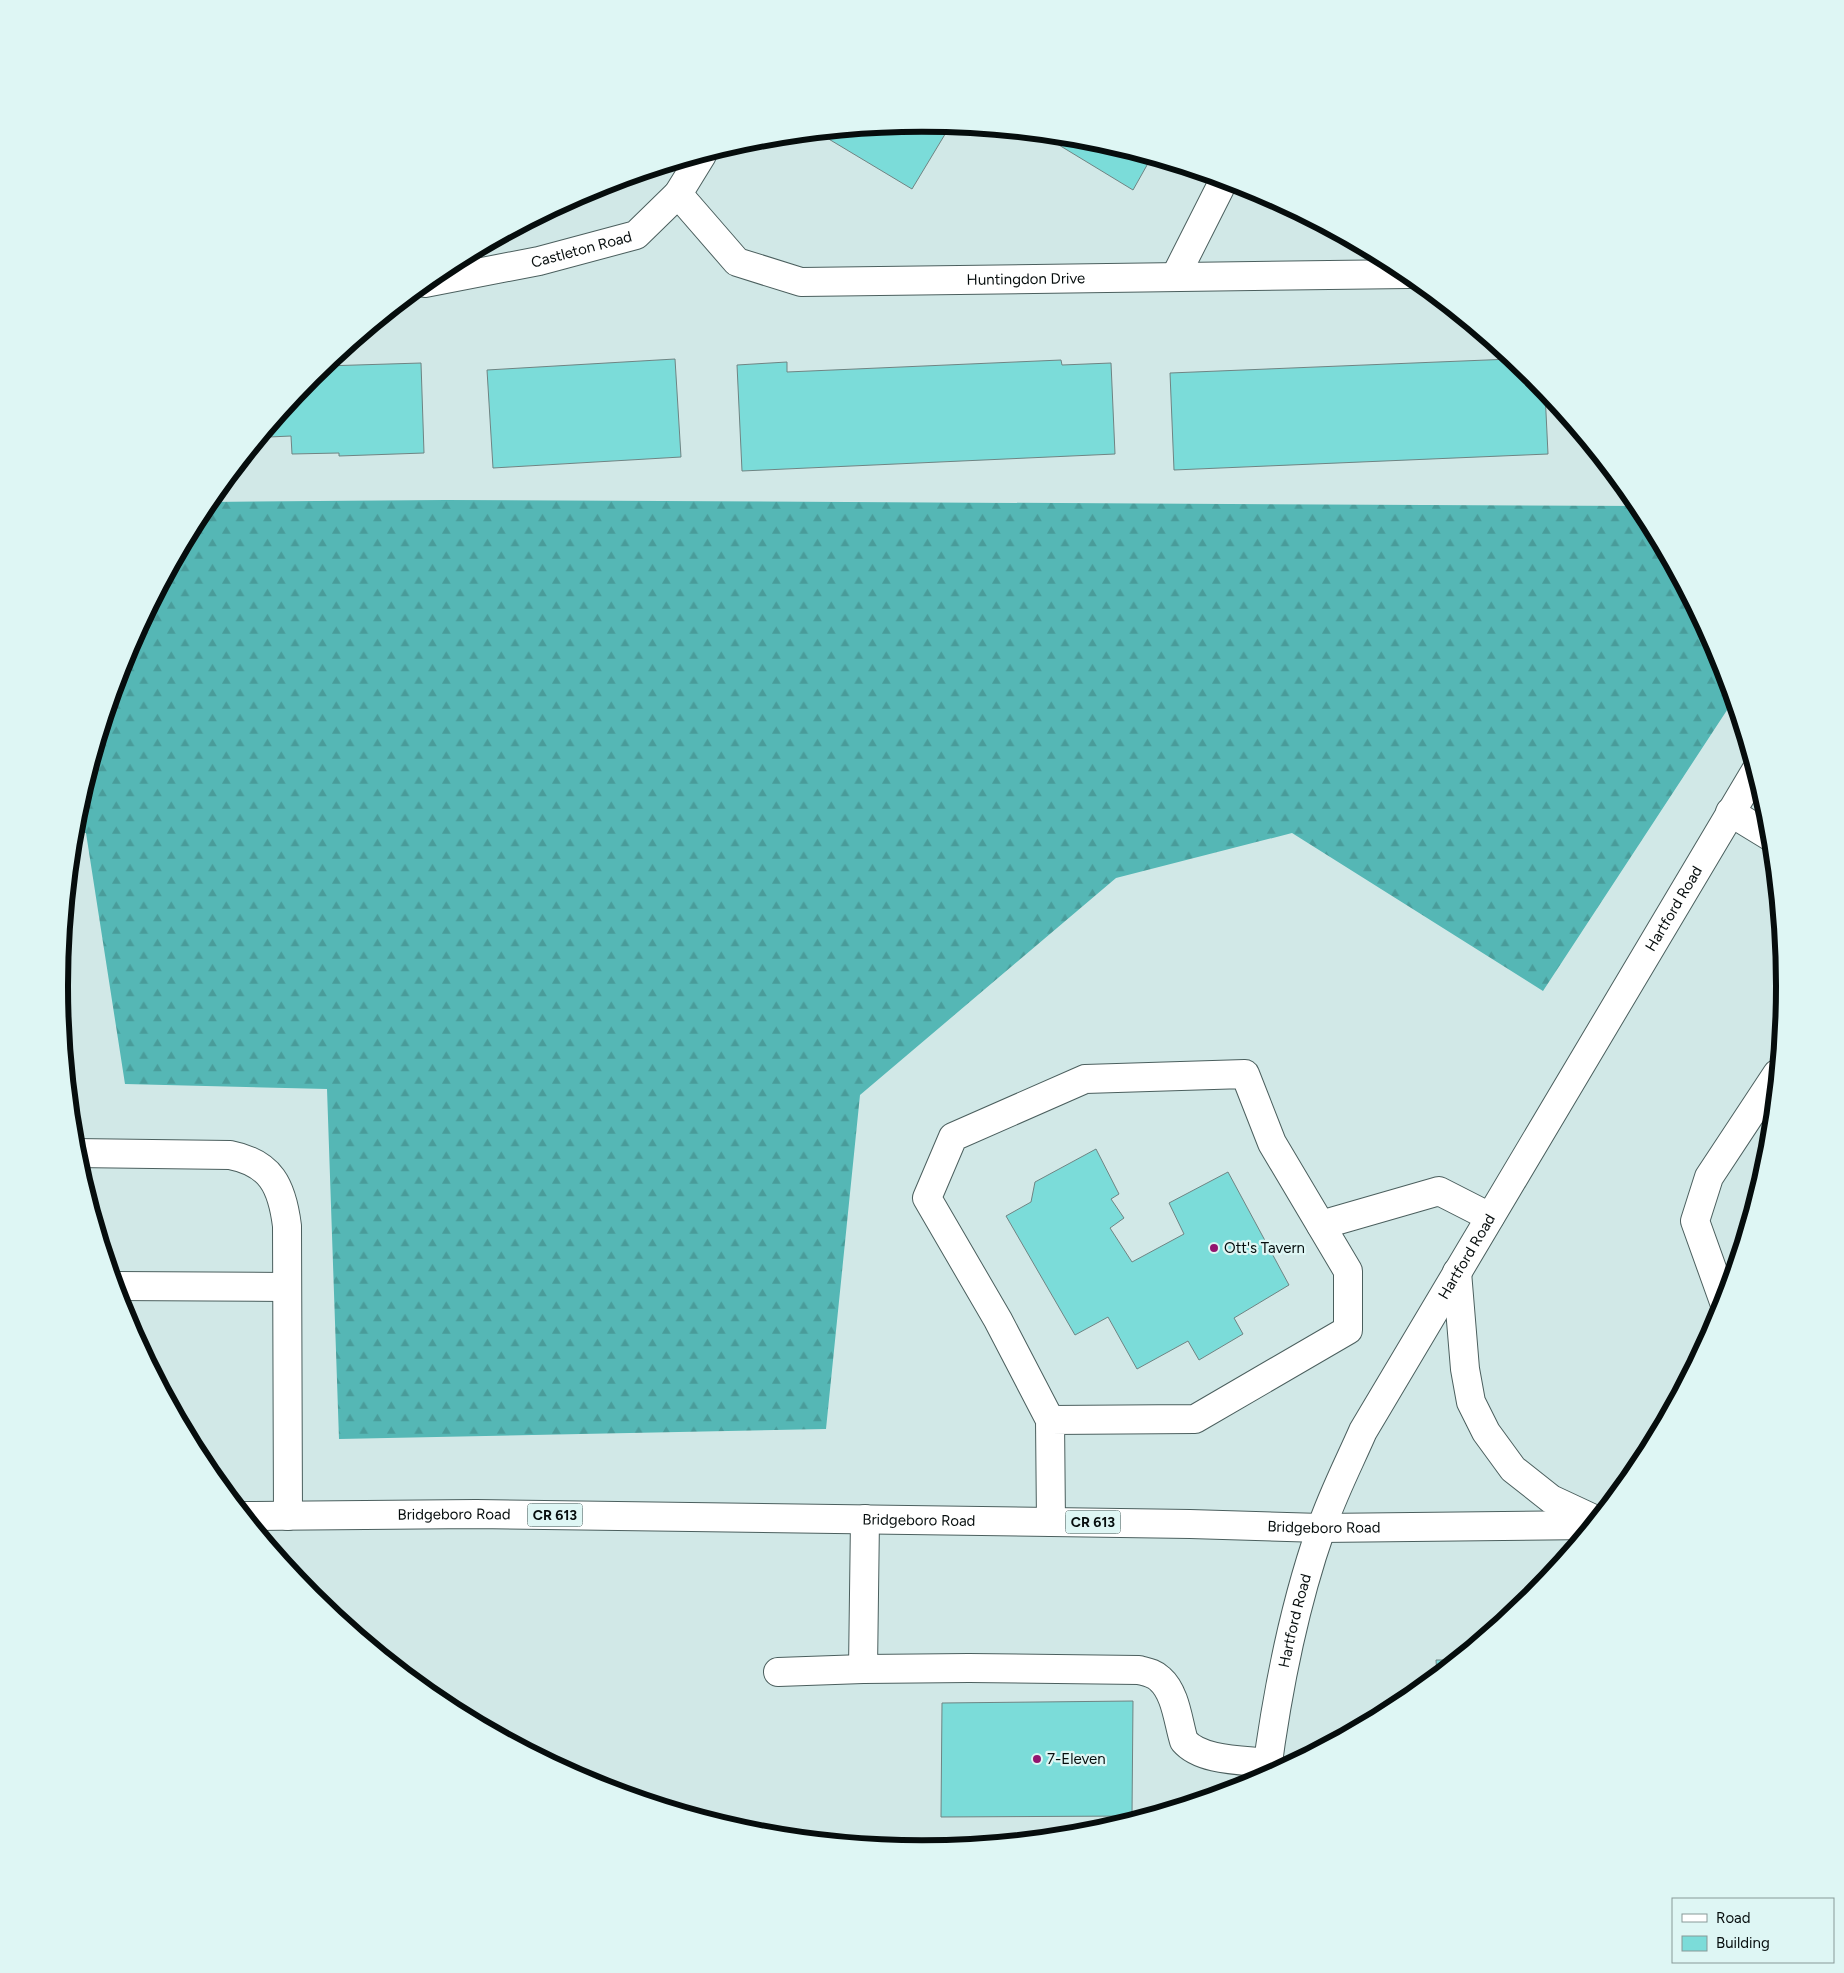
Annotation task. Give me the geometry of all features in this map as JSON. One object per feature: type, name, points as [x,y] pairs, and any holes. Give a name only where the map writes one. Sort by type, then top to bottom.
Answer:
[{"type":"main road","name":"Castleton Road","points":[[442,280],[539,261],[636,235],[678,194],[698,162]]},
{"type":"main road","points":[[1175,277],[1221,186]]},
{"type":"main road","name":"Huntingdon Drive","points":[[678,194],[737,262],[801,282],[1394,274]]},
{"type":"main road","name":"Hartford Road","points":[[1267,1768],[1294,1616],[1321,1528],[1363,1431],[1750,778]]},
{"type":"main road","points":[[1730,812],[1762,832]]},
{"type":"main road","points":[[1050,1420],[1195,1419],[1348,1330],[1348,1271],[1272,1143],[1245,1074],[1085,1079],[953,1136],[927,1198],[998,1320],[1050,1420],[1051,1522]]},
{"type":"main road","points":[[1720,1290],[1695,1220],[1709,1177],[1771,1083]]},
{"type":"main road","points":[[84,1153],[230,1155],[247,1158],[261,1166],[270,1176],[285,1207],[287,1226],[288,1516]]},
{"type":"main road","points":[[1321,1224],[1439,1191],[1490,1217]]},
{"type":"main road","points":[[1457,1272],[1466,1378],[1471,1402],[1486,1432],[1513,1469],[1551,1499],[1591,1518]]},
{"type":"main road","points":[[122,1286],[286,1287]]},
{"type":"main road","name":"Bridgeboro Road","points":[[252,1516],[476,1514],[1051,1522],[1321,1528],[1586,1524]]},
{"type":"main road","points":[[863,1669],[865,1519]]},
{"type":"main road","points":[[778,1672],[969,1668],[1138,1670],[1152,1673],[1160,1678],[1168,1688],[1184,1741],[1190,1748],[1204,1754],[1264,1769]]},
{"type":"green space","points":[[445,500],[1628,506],[1662,559],[1688,609],[1711,659],[1729,707],[1543,991],[1292,833],[1116,878],[860,1095],[826,1429],[339,1439],[327,1089],[125,1084],[86,833],[82,833],[97,765],[113,712],[133,659],[182,559],[219,502]]},
{"type":"building","points":[[946,133],[912,189],[827,138],[866,134]]},
{"type":"building","points":[[1055,142],[1089,148],[1148,163],[1133,190]]},
{"type":"building","points":[[675,359],[681,457],[493,468],[487,370]]},
{"type":"building","points":[[1502,359],[1546,403],[1548,454],[1174,470],[1170,373]]},
{"type":"building","points":[[1061,360],[1062,365],[1111,363],[1115,454],[742,471],[737,365],[787,362],[787,372]]},
{"type":"building","points":[[421,363],[424,453],[339,456],[339,453],[292,454],[291,436],[269,437],[318,382],[336,366]]},
{"type":"building","name":"Ott's Tavern","points":[[1096,1149],[1119,1194],[1111,1199],[1124,1218],[1110,1228],[1132,1262],[1184,1234],[1169,1203],[1228,1172],[1289,1285],[1234,1318],[1243,1334],[1199,1360],[1188,1341],[1137,1369],[1108,1317],[1075,1335],[1006,1216],[1031,1202],[1035,1182]]},
{"type":"building","points":[[1436,1660],[1447,1660],[1442,1664],[1437,1668]]},
{"type":"building","name":"7-Eleven","points":[[1133,1701],[1132,1815],[941,1817],[942,1703]]},
{"type":"place","name":"Ott's Tavern","points":[[1214,1248]]},
{"type":"place","name":"7-Eleven","points":[[1037,1759]]}]
